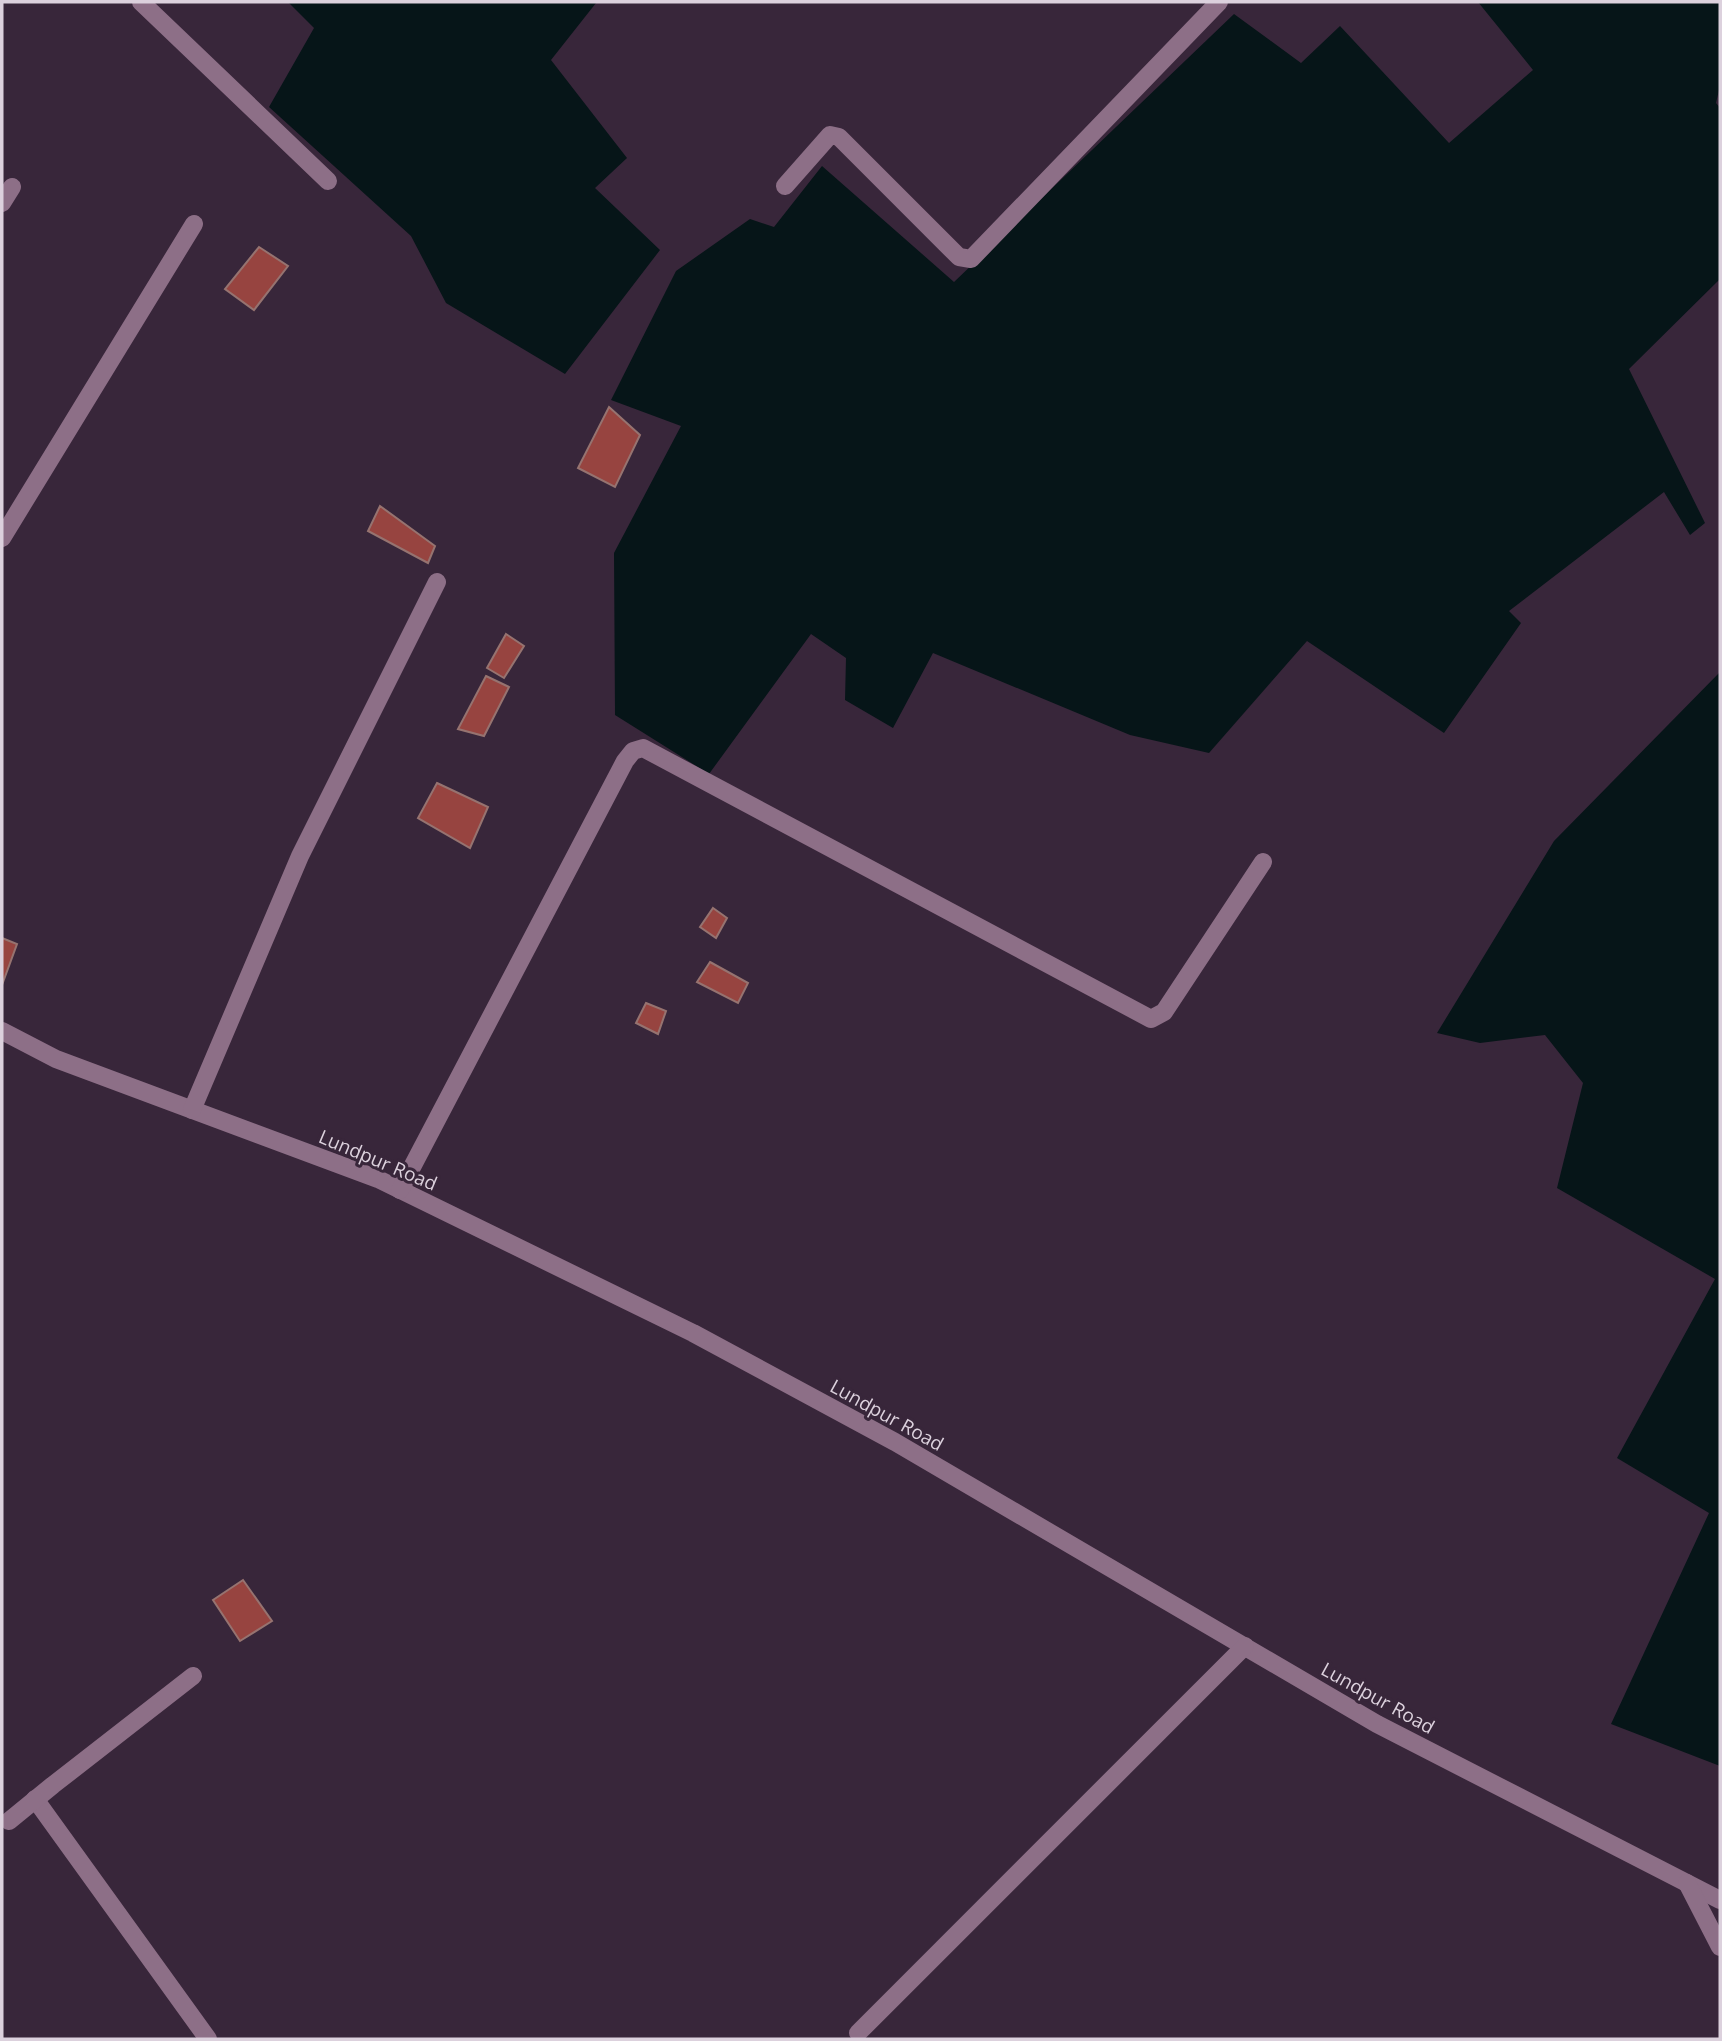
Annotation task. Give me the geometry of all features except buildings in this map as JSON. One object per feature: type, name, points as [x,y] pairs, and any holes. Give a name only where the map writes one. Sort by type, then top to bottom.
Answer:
[{"type":"street","points":[[141,2],[328,181]]},
{"type":"street","points":[[786,186],[830,135],[839,137],[959,257],[971,259],[1219,2]]},
{"type":"street","points":[[2,203],[12,187]]},
{"type":"street","points":[[2,538],[194,224]]},
{"type":"street","points":[[192,1110],[300,856],[437,582]]},
{"type":"street","points":[[400,1190],[625,761],[633,751],[643,748],[1151,1019],[1164,1012],[1263,862]]},
{"type":"street","name":"Lundpur Road","points":[[2,1031],[56,1059],[378,1179],[693,1333],[883,1435],[1377,1724],[1720,1900]]},
{"type":"street","points":[[858,2033],[1245,1646]]},
{"type":"street","points":[[9,1821],[193,1676]]},
{"type":"street","points":[[35,1799],[208,2039]]},
{"type":"street","points":[[1687,1883],[1720,1947]]},
{"type":"shaded area","points":[[288,2],[596,3],[551,60],[627,158],[595,188],[660,250],[565,374],[446,303],[411,236],[269,107],[314,28]]},
{"type":"shaded area","points":[[1478,2],[1720,2],[1720,86],[1716,103],[1720,108],[1720,279],[1629,369],[1705,523],[1690,535],[1664,492],[1509,611],[1521,623],[1444,733],[1307,641],[1209,753],[1130,735],[933,653],[893,728],[845,700],[846,658],[811,634],[709,774],[615,715],[614,553],[681,426],[611,400],[676,271],[750,219],[774,227],[822,166],[954,282],[1234,14],[1301,63],[1340,26],[1449,143],[1533,70]]},
{"type":"shaded area","points":[[1720,672],[1720,1766],[1611,1724],[1709,1513],[1617,1458],[1715,1279],[1557,1188],[1583,1083],[1545,1035],[1480,1043],[1437,1033],[1554,841]]}]
